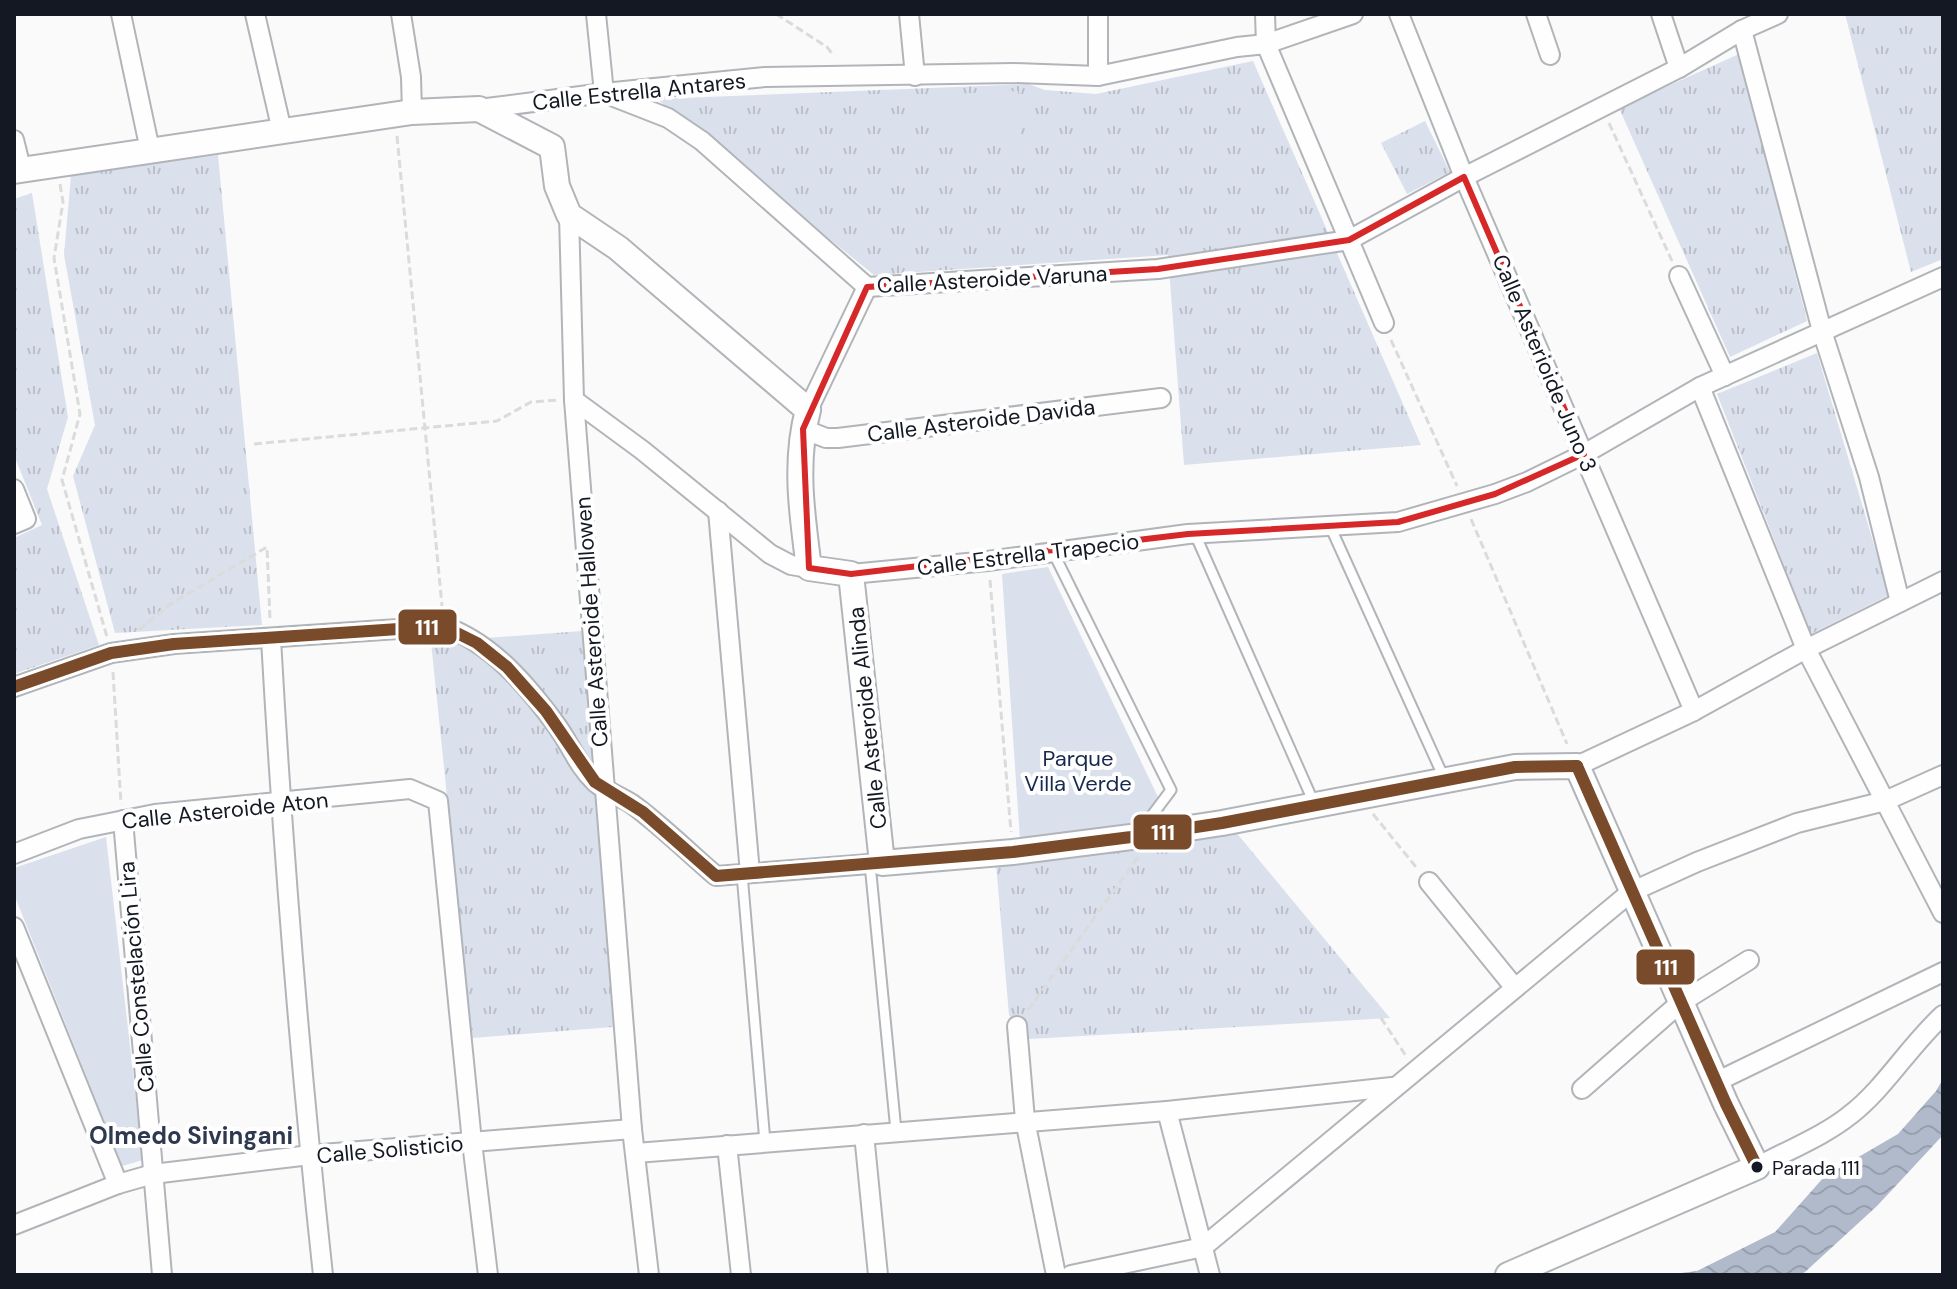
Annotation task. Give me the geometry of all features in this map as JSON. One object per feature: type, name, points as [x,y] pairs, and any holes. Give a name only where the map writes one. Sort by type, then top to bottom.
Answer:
[{"type":"street","points":[[121,14],[150,150]]},
{"type":"street","points":[[255,14],[282,131]]},
{"type":"street","points":[[401,14],[411,77],[404,113]]},
{"type":"street","points":[[596,14],[604,93]]},
{"type":"street","points":[[909,14],[915,76]]},
{"type":"street","points":[[1098,14],[1098,76]]},
{"type":"street","points":[[1265,14],[1266,44],[1384,323]]},
{"type":"street","name":"Calle Estrella Antares","points":[[17,170],[404,113],[479,109],[765,77],[1014,73],[1098,76],[1237,47],[1266,44],[1353,14]]},
{"type":"street","name":"Calle Asterioide Juno 3","points":[[1399,14],[1464,177],[1694,711]]},
{"type":"street","points":[[1536,14],[1550,55]]},
{"type":"street","points":[[1661,14],[1679,68]]},
{"type":"street","points":[[1349,240],[1464,177],[1679,68],[1742,30],[1778,14]]},
{"type":"street","points":[[1742,30],[1822,331],[1869,477],[1900,602]]},
{"type":"street","name":"Calle Asteroide Varuna","points":[[604,93],[668,118],[702,141],[867,287],[1158,269],[1349,240]]},
{"type":"street","name":"Calle Asteroide Hallowen","points":[[479,109],[552,147],[557,186],[569,215],[574,400],[632,1129],[649,1275]]},
{"type":"street","points":[[14,140],[17,170]]},
{"type":"street","name":"Calle Asteroide Davida","points":[[569,215],[618,248],[826,438],[1161,398]]},
{"type":"street","points":[[1679,276],[1725,376]]},
{"type":"street","name":"Calle Estrella Trapecio","points":[[574,400],[642,450],[770,554],[791,565],[851,574],[988,561],[1195,534],[1398,522],[1527,482],[1584,454],[1700,387],[1943,277]]},
{"type":"street","points":[[809,568],[801,505],[801,437],[805,420],[867,287]]},
{"type":"street","points":[[1700,387],[1806,649],[1943,913]]},
{"type":"street","points":[[14,489],[26,519],[14,524]]},
{"type":"street","points":[[718,511],[746,873]]},
{"type":"street","name":"Calle Asteroide Alinda","points":[[851,574],[876,863]]},
{"type":"street","points":[[14,687],[111,653],[174,644],[443,626],[464,633],[481,644],[523,684],[557,726],[582,768],[604,788],[632,804],[716,876],[1013,852],[1148,835],[1515,767],[1577,766],[1694,711],[1806,649],[1943,581]]},
{"type":"street","points":[[271,639],[280,803],[323,1275]]},
{"type":"street","points":[[1577,766],[1680,1003],[1757,1167]]},
{"type":"street","points":[[1071,1275],[1203,1247],[1392,1087],[1631,892],[1797,823],[1885,801],[1943,775]]},
{"type":"street","name":"Calle Asteroide Aton","points":[[14,854],[79,829],[155,814],[410,789],[438,801],[472,1142]]},
{"type":"street","name":"Calle Constelación Lira","points":[[123,820],[162,1275]]},
{"type":"street","points":[[1429,882],[1515,988]]},
{"type":"street","points":[[14,927],[118,1184]]},
{"type":"street","points":[[1582,1089],[1680,1003],[1749,960]]},
{"type":"street","points":[[1716,1082],[1943,972]]},
{"type":"street","points":[[1508,1275],[1757,1167],[1848,1117],[1869,1098],[1924,1032],[1943,1015]]},
{"type":"street","points":[[1017,1026],[1025,1120],[1056,1275]]},
{"type":"street","points":[[636,1153],[1167,1111],[1392,1087]]},
{"type":"street","points":[[1167,1111],[1210,1275]]},
{"type":"street","name":"Calle Solisticio","points":[[14,1225],[118,1184],[153,1174],[310,1155],[632,1129]]},
{"type":"street","points":[[864,1134],[878,1275]]},
{"type":"street","points":[[472,1142],[488,1275]]},
{"type":"street","points":[[727,1145],[741,1275]]},
{"type":"lane","points":[[1330,526],[1446,781]]},
{"type":"lane","points":[[1195,534],[1316,806]]},
{"type":"lane","points":[[1053,552],[1171,790],[1148,835]]},
{"type":"lane","name":"Calle Asteroide Alinda","points":[[876,863],[896,1131]]},
{"type":"lane","points":[[746,873],[765,1142]]},
{"type":"path","points":[[776,14],[827,47],[847,74]]},
{"type":"path","points":[[1602,107],[1679,276]]},
{"type":"path","points":[[404,113],[425,428],[443,626]]},
{"type":"path","points":[[57,163],[63,202],[54,258],[80,414],[62,480],[111,653],[123,820]]},
{"type":"path","points":[[1384,323],[1577,766]]},
{"type":"path","points":[[254,444],[497,421],[531,402],[574,400]]},
{"type":"path","points":[[111,653],[169,605],[267,547],[271,639]]},
{"type":"path","points":[[988,561],[1013,852]]},
{"type":"path","points":[[1360,798],[1429,882]]},
{"type":"path","points":[[1017,1026],[1148,835]]},
{"type":"path","points":[[1381,1018],[1415,1069]]},
{"type":"highlighted area","points":[[1464,177],[1584,454],[1495,494],[1398,522],[1188,534],[851,574],[809,568],[803,429],[867,287],[1158,269],[1349,240]]},
{"type":"green space","points":[[1845,14],[1943,14],[1943,259],[1911,272]]},
{"type":"green space","points":[[1739,54],[1807,321],[1730,357],[1619,108]]},
{"type":"green space","points":[[1253,61],[1421,445],[1184,465],[1168,255],[874,275],[657,99],[1028,84],[1045,90],[1096,94]]},
{"type":"green space","points":[[1018,91],[1020,144],[932,148],[929,95]]},
{"type":"green space","points":[[1425,121],[1450,172],[1407,194],[1381,143]]},
{"type":"green space","points":[[218,155],[262,625],[115,633],[73,476],[95,425],[64,255],[71,175]]},
{"type":"green space","points":[[32,193],[68,417],[47,489],[99,645],[14,674],[14,538],[42,525],[14,455],[14,199]]},
{"type":"green space","points":[[1817,353],[1889,595],[1811,634],[1717,394]]},
{"type":"green space","name":"Parque Villa Verde","points":[[1048,567],[1168,818],[1020,840],[1002,574]]},
{"type":"green space","points":[[582,631],[613,1027],[472,1038],[431,642]]},
{"type":"green space","points":[[1235,831],[1390,1018],[1030,1039],[1009,1015],[996,864]]},
{"type":"green space","points":[[106,837],[143,1160],[122,1166],[14,894],[14,868]]},
{"type":"water","points":[[1943,1079],[1943,1135],[1877,1206],[1805,1272],[1800,1275],[1666,1275],[1697,1271],[1775,1232],[1824,1177],[1898,1134]]},
{"type":"transit line","name":"111","points":[[14,687],[111,653],[174,644],[443,626],[477,643],[507,667],[546,711],[595,782],[643,812],[716,876],[1013,852],[1131,837],[1222,823],[1515,767],[1577,766]]},
{"type":"transit line","name":"111","points":[[1577,766],[1726,1104],[1757,1167]]},
{"type":"place","name":"Parada 111","points":[[1757,1167]]},
{"type":"district","name":"Olmedo Sivingani","points":[[191,1136]]}]
